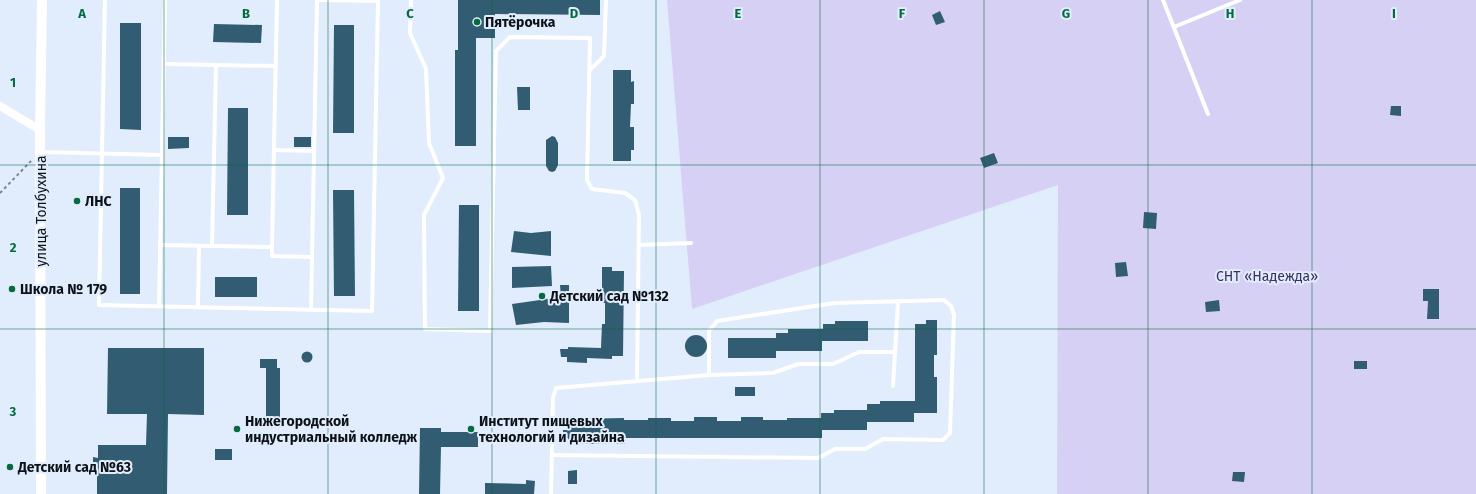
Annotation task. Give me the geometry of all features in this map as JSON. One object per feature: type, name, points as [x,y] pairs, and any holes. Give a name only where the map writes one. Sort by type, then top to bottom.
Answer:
[{"type":"street","name":"улица Толбухина","points":[[41,494],[40,130],[42,0]]},
{"type":"street","points":[[0,106],[40,130]]},
{"type":"lane","points":[[105,0],[99,305],[198,307],[311,309],[372,310],[378,1],[317,0],[311,309]]},
{"type":"lane","points":[[159,306],[165,0]]},
{"type":"lane","points":[[277,0],[272,256],[311,257]]},
{"type":"lane","points":[[411,0],[410,33],[426,69],[429,143],[443,178],[424,215],[425,329],[490,331],[496,52],[510,37],[590,38],[587,180],[592,189],[625,193],[635,200],[639,215],[637,381]]},
{"type":"lane","points":[[589,70],[604,56],[606,0]]},
{"type":"lane","points":[[1163,0],[1208,114]]},
{"type":"lane","points":[[1174,27],[1240,0]]},
{"type":"lane","points":[[164,64],[275,66]]},
{"type":"lane","points":[[212,246],[216,65]]},
{"type":"lane","points":[[274,150],[314,150]]},
{"type":"lane","points":[[41,152],[162,155]]},
{"type":"lane","points":[[639,245],[691,243]]},
{"type":"lane","points":[[160,245],[272,247]]},
{"type":"lane","points":[[198,307],[199,246]]},
{"type":"lane","points":[[552,455],[818,458],[835,449],[865,449],[882,439],[943,440],[950,433],[954,314],[951,306],[944,300],[835,303],[717,321],[709,331],[709,375]]},
{"type":"lane","points":[[893,386],[898,302]]},
{"type":"lane","points":[[551,494],[553,398],[556,388],[709,375],[773,374],[798,364],[833,364],[859,352],[894,352]]},
{"type":"path","points":[[0,194],[24,166],[41,152]]},
{"type":"green space","name":"СНТ «Надежда»","points":[[667,0],[1476,0],[1476,494],[1057,494],[1058,185],[692,309]]},
{"type":"building","points":[[458,0],[600,0],[600,15],[495,14],[495,38],[476,38],[476,146],[455,146],[455,50],[458,50]]},
{"type":"building","points":[[940,11],[945,22],[936,25],[932,15]]},
{"type":"building","points":[[120,23],[141,23],[141,130],[120,129]]},
{"type":"building","points":[[214,24],[262,25],[261,43],[213,42]]},
{"type":"building","points":[[334,25],[354,25],[354,133],[333,133]]},
{"type":"building","points":[[613,70],[631,70],[631,82],[634,81],[634,104],[631,104],[630,127],[634,127],[634,150],[631,150],[631,161],[613,161]]},
{"type":"building","points":[[517,87],[530,87],[530,110],[518,110]]},
{"type":"building","points":[[1391,106],[1401,106],[1401,116],[1390,115]]},
{"type":"building","points":[[228,108],[248,108],[248,215],[227,215]]},
{"type":"building","points":[[552,136],[555,137],[558,143],[558,165],[555,171],[552,172],[549,171],[546,166],[546,140]]},
{"type":"building","points":[[168,137],[189,137],[189,148],[168,149]]},
{"type":"building","points":[[294,137],[311,137],[311,147],[294,147]]},
{"type":"building","points":[[994,153],[998,163],[984,168],[980,158]]},
{"type":"building","points":[[120,188],[140,188],[140,294],[120,294]]},
{"type":"building","points":[[333,190],[354,190],[355,296],[334,296]]},
{"type":"building","points":[[459,205],[479,205],[479,311],[458,311]]},
{"type":"building","points":[[1144,212],[1157,213],[1156,229],[1143,228]]},
{"type":"building","points":[[514,231],[531,233],[551,231],[551,256],[511,252]]},
{"type":"building","points":[[1126,262],[1128,276],[1116,277],[1115,263]]},
{"type":"building","points":[[551,266],[552,286],[512,288],[512,267]]},
{"type":"building","points":[[602,267],[612,267],[612,271],[624,271],[623,356],[612,356],[612,359],[587,358],[587,363],[567,362],[567,357],[561,357],[560,349],[568,349],[568,347],[601,348],[602,324],[605,324],[605,303],[602,303]]},
{"type":"building","points":[[215,277],[257,277],[257,297],[215,297]]},
{"type":"building","points":[[560,285],[569,285],[569,323],[544,322],[516,325],[512,304],[561,297]]},
{"type":"building","points":[[1423,289],[1439,289],[1439,319],[1427,319],[1428,301],[1423,301]]},
{"type":"building","points":[[1219,300],[1220,311],[1206,312],[1205,302]]},
{"type":"building","points":[[926,320],[937,320],[937,355],[934,355],[934,377],[937,377],[937,413],[914,413],[914,422],[867,422],[867,430],[822,430],[822,438],[624,438],[625,444],[568,444],[568,438],[563,438],[563,430],[568,430],[568,419],[624,418],[624,420],[648,420],[648,418],[671,418],[671,421],[694,421],[694,417],[717,417],[717,421],[741,421],[741,417],[763,417],[763,420],[787,420],[787,418],[821,418],[821,413],[834,413],[834,410],[867,410],[867,404],[880,404],[880,401],[915,401],[915,324],[926,324]]},
{"type":"building","points":[[835,321],[868,321],[868,341],[822,341],[822,351],[776,351],[776,358],[728,358],[728,338],[776,338],[776,333],[788,333],[788,329],[823,329],[823,324],[835,324]]},
{"type":"building","points":[[692,335],[700,335],[707,342],[707,350],[700,357],[692,357],[685,350],[685,342]]},
{"type":"building","points":[[108,348],[204,348],[204,415],[168,414],[167,494],[97,494],[97,469],[93,469],[93,457],[98,458],[98,445],[146,445],[147,414],[107,414]]},
{"type":"building","points":[[307,351],[311,353],[313,357],[311,361],[307,363],[303,361],[301,357],[303,353]]},
{"type":"building","points":[[260,359],[277,359],[277,368],[280,368],[280,417],[266,417],[266,368],[260,368]]},
{"type":"building","points":[[1354,361],[1367,361],[1367,369],[1354,369]]},
{"type":"building","points":[[735,387],[755,387],[755,396],[735,396]]},
{"type":"building","points":[[420,428],[441,428],[441,432],[478,432],[478,447],[441,447],[440,494],[419,494]]},
{"type":"building","points":[[215,449],[232,449],[232,460],[215,460]]},
{"type":"building","points":[[577,470],[577,484],[568,484],[568,471]]},
{"type":"building","points":[[1233,472],[1245,472],[1244,482],[1232,481]]},
{"type":"building","points":[[526,480],[535,481],[534,494],[485,494],[485,483],[526,484]]},
{"type":"place","name":"Пятёрочка","points":[[477,22]]},
{"type":"place","name":"ЛНС","points":[[77,201]]},
{"type":"place","name":"Школа № 179","points":[[12,289]]},
{"type":"place","name":"Детский сад №132","points":[[542,296]]},
{"type":"place","name":"Нижегородской индустриальный колледж","points":[[237,429]]},
{"type":"place","name":"Институт пищевых технологий и дизайна","points":[[471,429]]},
{"type":"place","name":"Детский сад №63","points":[[10,467]]}]
